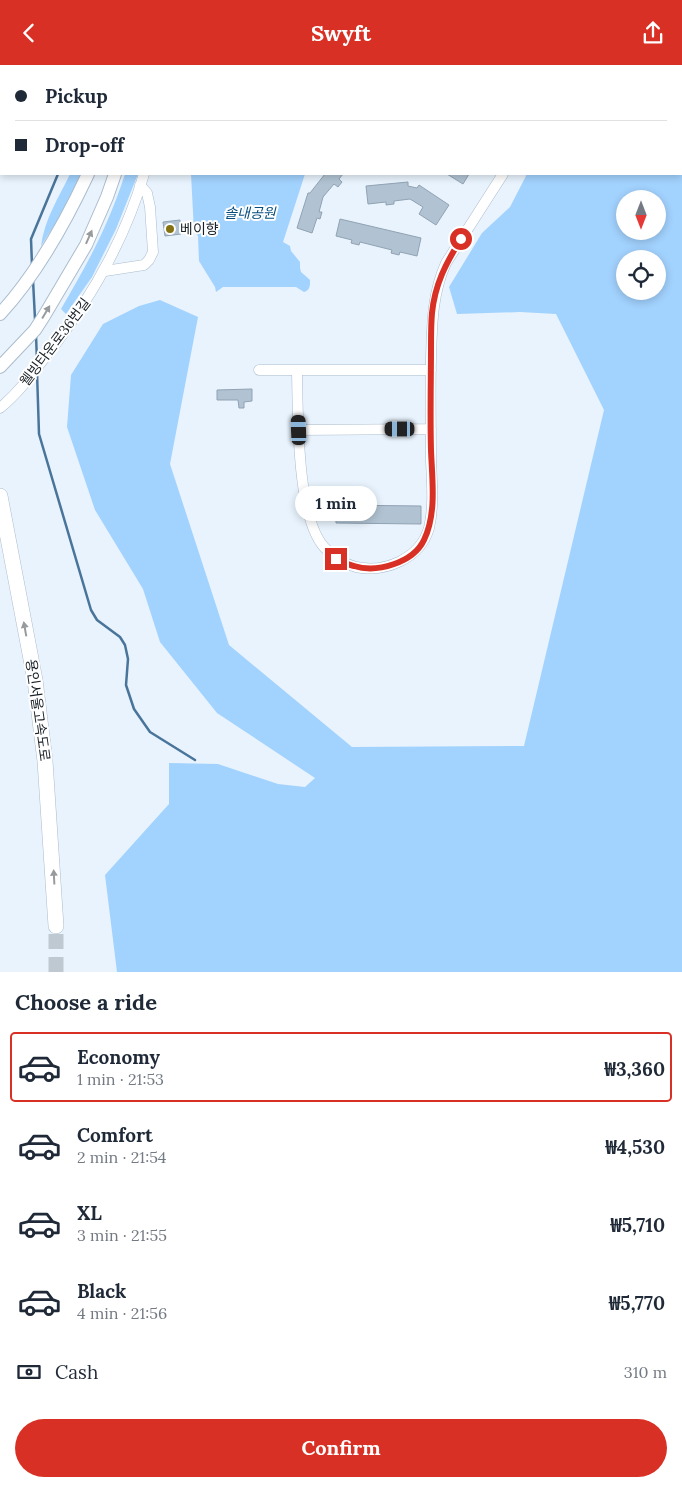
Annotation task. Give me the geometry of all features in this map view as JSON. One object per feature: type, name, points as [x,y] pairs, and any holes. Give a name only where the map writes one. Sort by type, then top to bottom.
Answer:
[{"type":"highway","name":"용인서울고속도로","points":[[2,502],[35,680],[45,761],[56,926]]},
{"type":"main road","points":[[3,311],[46,251],[72,208],[88,175]]},
{"type":"main road","points":[[0,367],[40,323],[86,245],[108,197],[115,175]]},
{"type":"street","name":"웰빙타운로36번길","points":[[0,408],[23,385],[60,340],[105,271],[130,215],[144,175]]},
{"type":"street","points":[[297,371],[302,480],[309,513],[320,545],[336,559],[355,567],[374,569],[395,564],[416,553],[429,528],[432,505],[430,370],[432,313],[439,279],[446,263],[502,175]]},
{"type":"street","points":[[105,271],[144,265],[153,252],[150,207],[147,193],[140,185]]},
{"type":"street","points":[[259,370],[430,370]]},
{"type":"street","points":[[299,430],[431,429]]},
{"type":"green space","points":[[70,175],[81,175],[62,213],[41,246],[45,227]]},
{"type":"green space","points":[[125,175],[138,175],[116,229],[92,277],[66,314],[61,309],[97,243]]},
{"type":"green space","name":"솔내공원","points":[[191,175],[305,175],[283,242],[290,246],[291,251],[300,262],[301,272],[310,280],[309,289],[304,292],[296,287],[223,287],[216,292],[215,287],[199,261],[198,236],[194,231]]},
{"type":"green space","points":[[526,175],[682,175],[682,972],[117,972],[105,875],[169,804],[169,763],[218,764],[278,784],[305,787],[315,778],[217,713],[160,642],[143,589],[95,510],[67,427],[71,375],[103,324],[139,306],[160,300],[198,317],[170,464],[229,645],[352,747],[524,746],[604,410],[556,314],[520,312],[457,314],[449,287],[482,233],[510,207]]},
{"type":"building","points":[[324,175],[342,175],[339,179],[342,182],[338,187],[334,184],[323,197],[319,212],[322,212],[320,219],[317,218],[312,233],[297,228],[308,193]]},
{"type":"building","points":[[449,175],[468,175],[463,184]]},
{"type":"building","points":[[408,182],[408,186],[417,188],[419,185],[449,205],[436,225],[419,214],[423,207],[410,199],[394,201],[394,204],[386,205],[386,202],[368,204],[366,186]]},
{"type":"building","points":[[340,219],[421,238],[417,256],[400,252],[399,255],[391,253],[392,250],[360,242],[359,245],[351,243],[352,240],[336,236]]},
{"type":"building","points":[[180,220],[181,234],[165,236],[163,222]]},
{"type":"building","points":[[252,389],[252,401],[244,402],[244,408],[239,408],[238,400],[217,400],[217,390]]},
{"type":"building","points":[[336,505],[421,506],[421,524],[336,523]]},
{"type":"waterway","points":[[32,265],[31,239],[58,175]]},
{"type":"waterway","points":[[33,280],[35,319]]},
{"type":"waterway","points":[[36,335],[37,362]]},
{"type":"waterway","points":[[37,372],[39,434],[91,610],[97,620],[120,637],[125,645],[128,659],[126,685],[134,709],[150,732],[195,760]]},
{"type":"tunnel","points":[[56,926],[56,972]]},
{"type":"place","name":"베이향","points":[[170,229]]},
{"type":"route","points":[[336,559],[355,567],[374,569],[395,564],[416,553],[429,528],[432,505],[430,370],[432,313],[439,279],[446,263],[461,239]]}]
